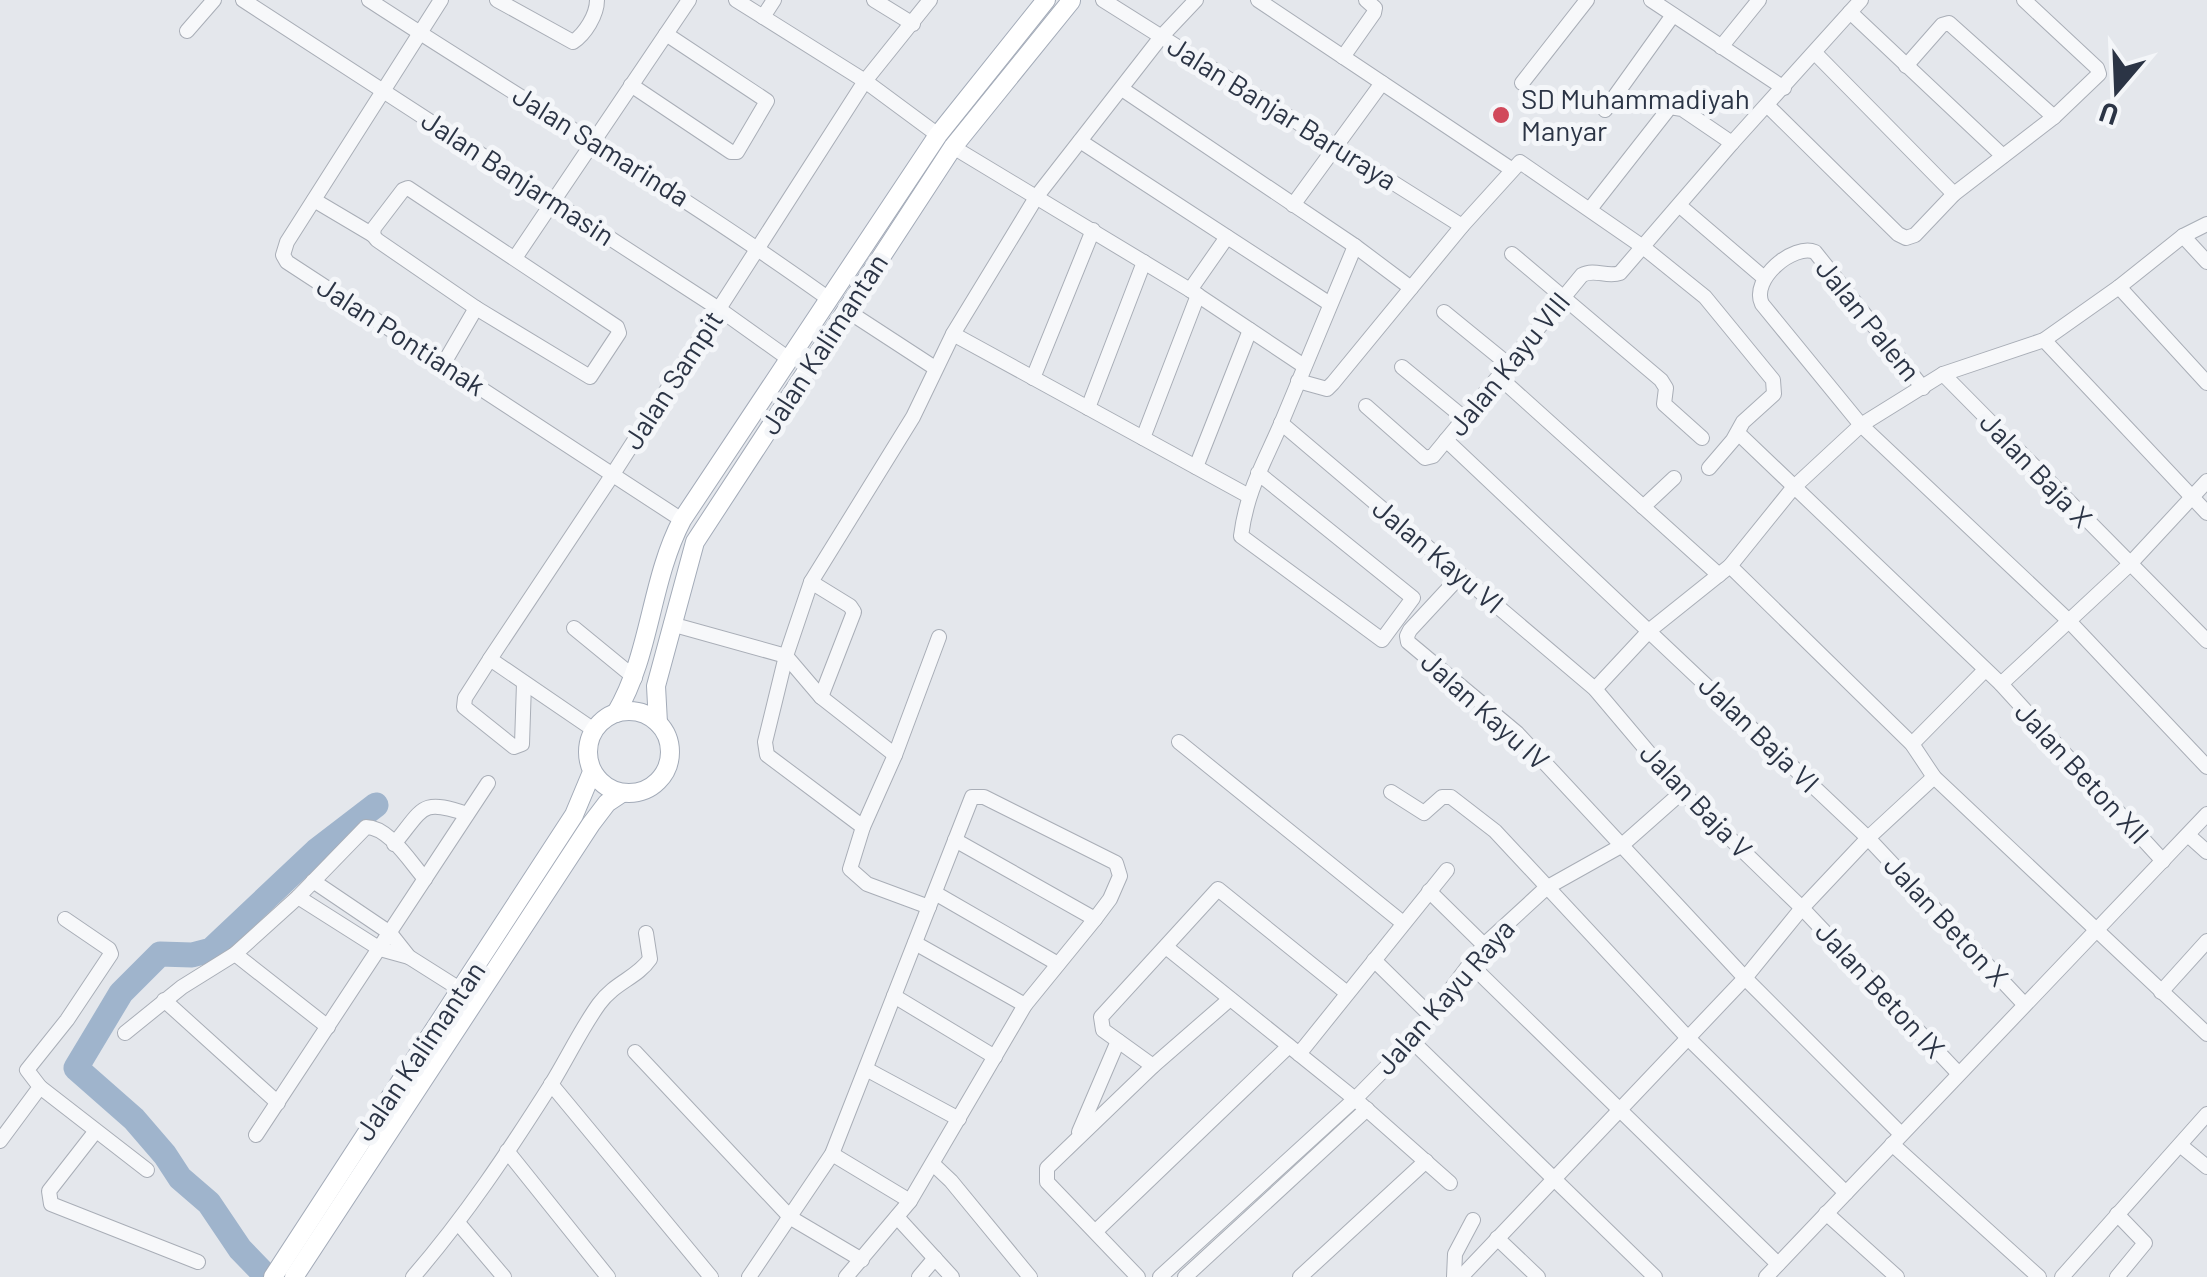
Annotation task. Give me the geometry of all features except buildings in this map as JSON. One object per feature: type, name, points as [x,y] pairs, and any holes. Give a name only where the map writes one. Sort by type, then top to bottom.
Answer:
[{"type":"main road","name":"Jalan Kalimantan","points":[[616,713],[635,678],[670,548],[682,520],[938,135],[1046,0]]},
{"type":"main road","points":[[1069,1],[1084,0]]},
{"type":"main road","name":"Jalan Kalimantan","points":[[658,723],[656,686],[694,542],[953,147],[1069,1]]},
{"type":"main road","points":[[855,260],[872,270]]},
{"type":"main road","points":[[730,450],[747,460]]},
{"type":"main road","points":[[616,713],[646,714],[658,723],[670,746],[666,771],[648,789],[622,793],[600,782],[592,772],[588,743],[594,730],[616,713]]},
{"type":"main road","name":"Jalan Kalimantan","points":[[469,995],[582,803],[592,772]]},
{"type":"main road","name":"Jalan Kalimantan","points":[[282,1274],[469,995],[590,824],[607,803],[622,793]]},
{"type":"street","points":[[187,31],[214,0]]},
{"type":"street","name":"Jalan Banjarmasin","points":[[243,0],[554,200],[789,360]]},
{"type":"street","name":"Jalan Samarinda","points":[[368,0],[594,139],[829,299]]},
{"type":"street","name":"Jalan Pontianak","points":[[441,0],[283,255],[287,262],[682,520]]},
{"type":"street","points":[[498,0],[573,42],[580,38],[597,8],[597,0]]},
{"type":"street","points":[[516,258],[689,0]]},
{"type":"street","points":[[736,0],[866,81],[938,135]]},
{"type":"street","points":[[763,17],[774,0]]},
{"type":"street","points":[[874,0],[912,24]]},
{"type":"street","name":"Jalan Sampit","points":[[524,683],[522,744],[514,747],[464,707],[465,698],[866,81],[930,0]]},
{"type":"street","name":"Jalan Banjar Baruraya","points":[[1102,0],[1462,226]]},
{"type":"street","points":[[863,826],[767,754],[765,742],[786,656],[811,582],[913,417],[953,334],[1037,196],[1161,36],[1196,0]]},
{"type":"street","points":[[1258,0],[1510,169]]},
{"type":"street","points":[[1342,56],[1374,13],[1366,0]]},
{"type":"street","points":[[1522,83],[1587,0]]},
{"type":"street","points":[[1650,0],[1784,88]]},
{"type":"street","points":[[1720,47],[1759,0]]},
{"type":"street","name":"Jalan Kayu VIII","points":[[1366,406],[1428,458],[1564,295],[1587,272],[1620,274],[1861,0]]},
{"type":"street","points":[[1768,106],[1898,234],[1906,238],[1915,235],[1954,194],[2096,80],[2098,71],[2024,0]]},
{"type":"street","points":[[1850,12],[2003,156]]},
{"type":"street","points":[[1605,110],[1672,15]]},
{"type":"street","points":[[1906,66],[1942,25],[1949,23],[2054,117]]},
{"type":"street","points":[[631,85],[731,152],[737,152],[767,101],[666,34]]},
{"type":"street","points":[[1815,52],[1954,194]]},
{"type":"street","points":[[1293,205],[1382,83]]},
{"type":"street","points":[[1122,89],[1355,246],[1410,288]]},
{"type":"street","points":[[1590,210],[1666,108],[1682,109],[1732,143]]},
{"type":"street","points":[[1080,142],[1330,304]]},
{"type":"street","points":[[953,147],[1194,293],[1304,366]]},
{"type":"street","points":[[1298,381],[1327,389],[1510,169],[1520,162],[1643,248],[1705,297],[1773,380],[1774,394],[1743,422],[1710,468]]},
{"type":"street","points":[[314,200],[373,234],[381,244],[476,308],[586,377],[594,373],[619,334],[618,327],[408,188],[393,202],[373,234]]},
{"type":"street","points":[[1680,206],[1763,277],[1758,290],[1762,304],[1861,426],[2068,620],[2207,767]]},
{"type":"street","points":[[1595,689],[1650,630],[1725,570],[1792,488],[1861,426],[1943,374],[2044,340],[2183,236],[2207,224]]},
{"type":"street","points":[[1033,378],[1093,230]]},
{"type":"street","points":[[2183,236],[2207,262]]},
{"type":"street","points":[[1142,438],[1194,293],[1227,237]]},
{"type":"street","points":[[1258,473],[1413,598],[1386,637],[1378,639],[1242,538],[1247,495],[1282,423],[1355,246]]},
{"type":"street","name":"Jalan Palem","points":[[1763,277],[1800,250],[1808,248],[1814,252],[1923,388]]},
{"type":"street","points":[[1512,254],[1665,384],[1664,404],[1702,438]]},
{"type":"street","points":[[1088,408],[1144,262]]},
{"type":"street","points":[[2119,287],[2207,383]]},
{"type":"street","points":[[444,363],[476,308]]},
{"type":"street","points":[[846,310],[935,368]]},
{"type":"street","points":[[1444,312],[1643,507],[1725,570],[1912,744],[1934,777],[2207,1034]]},
{"type":"street","points":[[1196,467],[1250,330]]},
{"type":"street","points":[[953,334],[1247,495]]},
{"type":"street","points":[[2044,340],[2207,513]]},
{"type":"street","points":[[1402,366],[1464,418]]},
{"type":"street","name":"Jalan Baja X","points":[[1943,374],[2207,641]]},
{"type":"street","name":"Jalan Kayu VI","points":[[1282,423],[1595,689]]},
{"type":"street","name":"Jalan Beton XII","points":[[1738,433],[2001,684],[2163,861]]},
{"type":"street","name":"Jalan Baja VI","points":[[1446,440],[1868,838]]},
{"type":"street","points":[[1643,507],[1674,478]]},
{"type":"street","points":[[2001,684],[2129,565],[2207,481]]},
{"type":"street","name":"Jalan Kayu IV","points":[[1461,575],[1410,630],[1407,640],[1517,734],[1621,846]]},
{"type":"street","points":[[811,582],[854,612],[822,697]]},
{"type":"street","points":[[671,624],[786,656],[822,697],[895,755]]},
{"type":"street","points":[[574,628],[635,678]]},
{"type":"street","points":[[939,636],[895,755],[863,826],[850,869],[867,884],[932,900],[1058,964]]},
{"type":"street","points":[[490,659],[594,730]]},
{"type":"street","points":[[1912,744],[1985,670]]},
{"type":"street","name":"Jalan Baja V","points":[[1595,689],[1682,792],[1802,908]]},
{"type":"street","points":[[1179,742],[1403,923]]},
{"type":"street","points":[[1457,1277],[1688,1038],[1868,838],[1934,777]]},
{"type":"street","points":[[256,1135],[488,783]]},
{"type":"street","points":[[1392,792],[1424,813],[1442,797],[1450,797],[1496,831],[1688,1038],[1846,1193]]},
{"type":"street","name":"Jalan Kayu Raya","points":[[1361,1104],[1484,945],[1546,888],[1621,846],[1682,792]]},
{"type":"street","points":[[749,1277],[832,1154],[972,798],[977,795],[1116,863],[1120,876],[1110,899],[1024,1005],[910,1200],[846,1277]]},
{"type":"street","points":[[394,844],[429,807],[437,804],[467,814]]},
{"type":"street","points":[[1766,1277],[2207,814]]},
{"type":"street","points":[[124,1033],[164,1000],[235,954],[366,827],[378,828],[426,879]]},
{"type":"street","points":[[2188,835],[2207,852]]},
{"type":"street","name":"Jalan Beton X","points":[[1868,838],[2024,1004]]},
{"type":"street","points":[[956,840],[1095,919]]},
{"type":"street","points":[[1621,846],[1896,1139],[2039,1277]]},
{"type":"street","points":[[1096,1231],[1294,1050],[1347,993],[1447,870]]},
{"type":"street","points":[[312,881],[390,934],[410,957],[469,995]]},
{"type":"street","points":[[1429,890],[1484,945]]},
{"type":"street","points":[[1153,1066],[1103,1030],[1101,1017],[1212,892],[1224,891],[1347,993]]},
{"type":"street","points":[[298,897],[380,949],[410,957]]},
{"type":"street","name":"Jalan Beton IX","points":[[1802,908],[1958,1073]]},
{"type":"street","points":[[65,919],[109,948],[111,954],[67,1020],[27,1070],[40,1087],[147,1170]]},
{"type":"street","points":[[413,1277],[459,1224],[604,997],[650,959],[646,932]]},
{"type":"street","points":[[2162,992],[2207,941]]},
{"type":"street","points":[[915,942],[1024,1005]]},
{"type":"street","points":[[1166,948],[1361,1104],[1450,1182]]},
{"type":"street","points":[[235,954],[328,1027]]},
{"type":"street","points":[[1374,960],[1431,1016]]},
{"type":"street","points":[[1470,964],[1778,1264]]},
{"type":"street","points":[[894,996],[995,1057]]},
{"type":"street","points":[[1138,1277],[1047,1182],[1047,1168],[1153,1066],[1230,999]]},
{"type":"street","points":[[164,1000],[278,1103]]},
{"type":"street","points":[[1075,1141],[1118,1041]]},
{"type":"street","points":[[1412,1041],[1655,1277]]},
{"type":"street","points":[[635,1052],[791,1218],[862,1260]]},
{"type":"street","points":[[866,1069],[959,1119]]},
{"type":"street","points":[[551,1084],[711,1277]]},
{"type":"street","points":[[2,1135],[40,1087]]},
{"type":"street","points":[[1160,1277],[1361,1104]]},
{"type":"street","points":[[1185,1277],[1361,1104]]},
{"type":"street","points":[[2062,1277],[2207,1114]]},
{"type":"street","points":[[95,1132],[49,1190],[52,1204],[198,1262]]},
{"type":"street","points":[[2180,1144],[2207,1167]]},
{"type":"street","points":[[507,1150],[608,1277]]},
{"type":"street","points":[[832,1154],[910,1200]]},
{"type":"street","points":[[1300,1277],[1426,1161]]},
{"type":"street","points":[[933,1164],[951,1180],[1030,1277]]},
{"type":"street","points":[[1826,1213],[1897,1277]]},
{"type":"street","points":[[2117,1214],[2145,1243],[2117,1277]]},
{"type":"street","points":[[898,1217],[952,1277]]},
{"type":"street","points":[[1457,1277],[1456,1254],[1472,1220]]},
{"type":"street","points":[[459,1224],[504,1277]]},
{"type":"street","points":[[1498,1238],[1538,1277]]},
{"type":"street","points":[[919,1277],[935,1258]]},
{"type":"waterway","points":[[267,1277],[240,1249],[209,1203],[180,1178],[134,1119],[76,1068],[121,993],[160,954],[192,955],[211,950],[316,851],[376,805]]},
{"type":"place","name":"SD Muhammadiyah Manyar","points":[[1501,115]]}]
